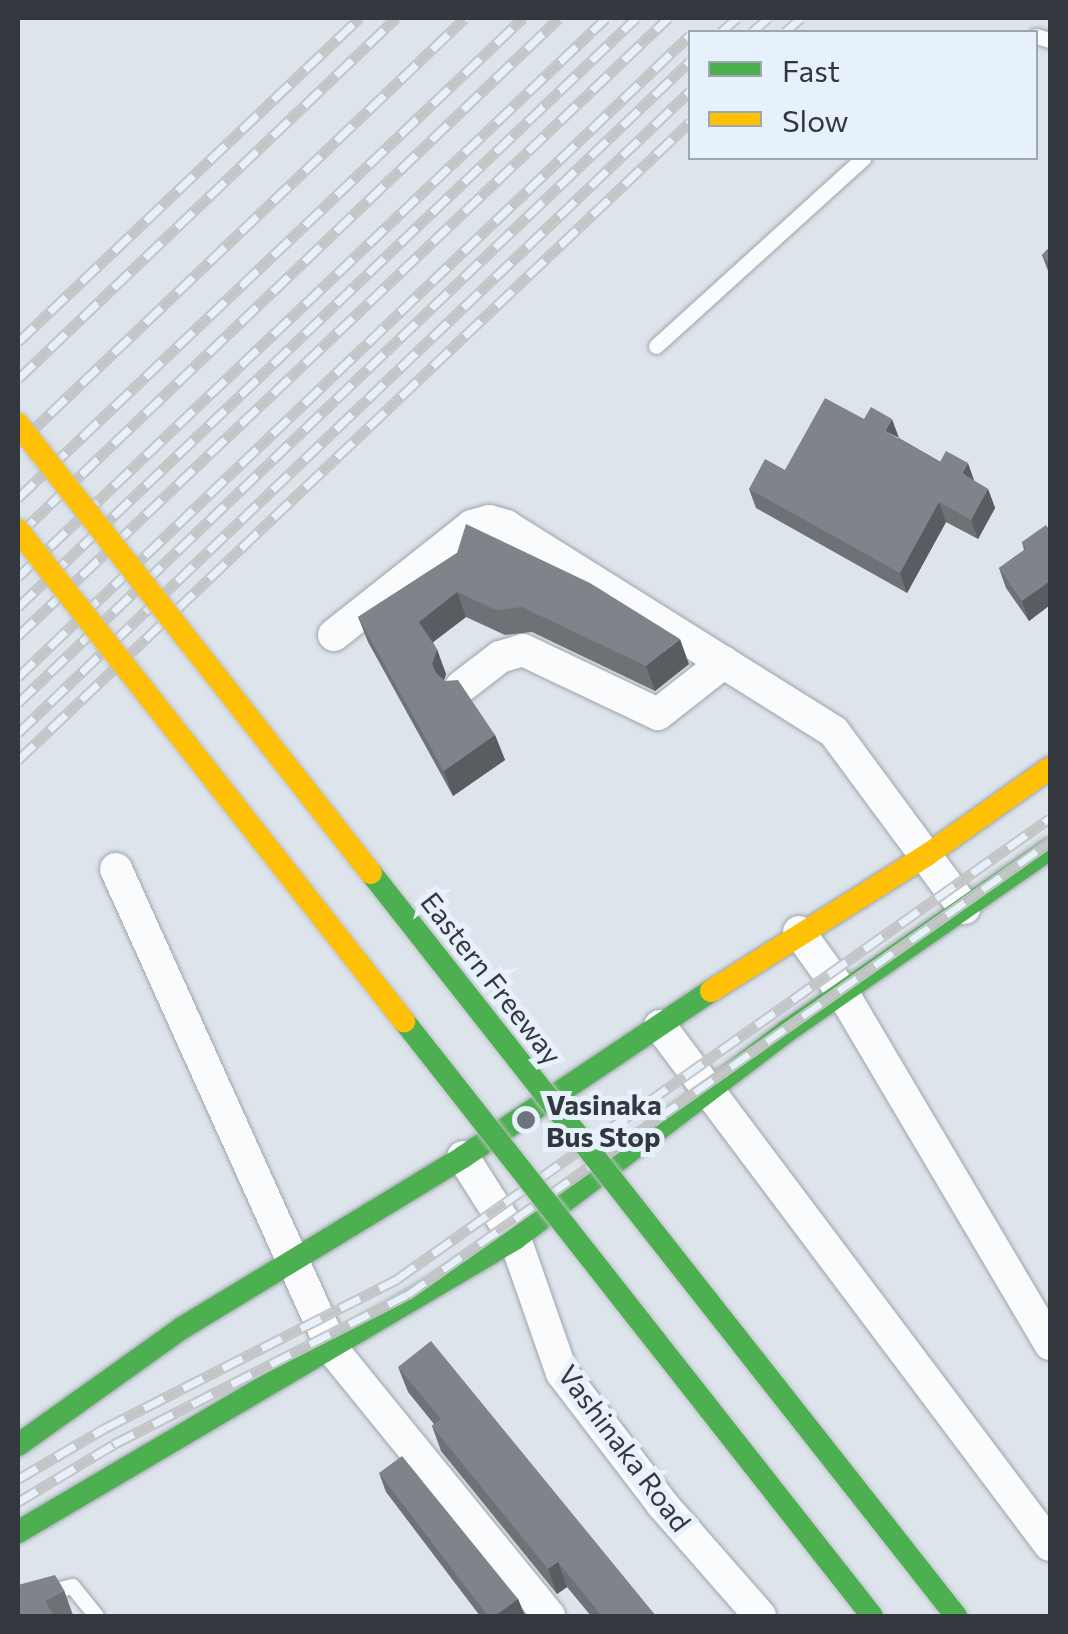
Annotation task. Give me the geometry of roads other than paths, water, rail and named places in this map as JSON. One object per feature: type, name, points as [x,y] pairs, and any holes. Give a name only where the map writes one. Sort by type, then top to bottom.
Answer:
[{"type":"main road","name":"Eastern Freeway","points":[[18,424],[956,1616]]},
{"type":"main road","points":[[18,530],[872,1616]]},
{"type":"main road","points":[[18,1446],[182,1328],[292,1265],[463,1157],[660,1026],[748,979],[799,932],[926,855],[1050,768]]},
{"type":"main road","points":[[18,1532],[333,1350],[515,1239],[709,1088],[781,1024],[842,992],[1050,849]]},
{"type":"street","points":[[334,636],[472,526],[489,521],[506,526],[834,732],[964,908]]},
{"type":"street","points":[[461,687],[500,656],[523,650],[658,714],[724,662]]},
{"type":"street","points":[[116,869],[333,1350],[549,1616]]},
{"type":"street","points":[[799,932],[842,992],[1050,1344]]},
{"type":"street","points":[[660,1026],[1050,1544]]},
{"type":"street","name":"Vashinaka Road","points":[[463,1157],[515,1239],[562,1373],[662,1504],[760,1616]]},
{"type":"lane","points":[[656,346],[861,160]]},
{"type":"lane","points":[[18,1600],[72,1586],[96,1616]]},
{"type":"railway","points":[[18,342],[360,18]]},
{"type":"railway","points":[[18,379],[396,18]]},
{"type":"railway","points":[[18,444],[465,18]]},
{"type":"railway","points":[[18,498],[523,18]]},
{"type":"railway","points":[[18,535],[559,18]]},
{"type":"railway","points":[[18,577],[606,18]]},
{"type":"railway","points":[[18,607],[636,18]]},
{"type":"railway","points":[[18,636],[668,18]]},
{"type":"railway","points":[[723,30],[737,18]]},
{"type":"railway","points":[[754,30],[768,18]]},
{"type":"railway","points":[[787,30],[801,18]]},
{"type":"railway","points":[[18,677],[688,37]]},
{"type":"railway","points":[[18,703],[688,63]]},
{"type":"railway","points":[[18,733],[688,93]]},
{"type":"railway","points":[[18,760],[688,124]]},
{"type":"railway","points":[[18,1479],[105,1428],[397,1279],[1050,818]]},
{"type":"railway","points":[[18,1502],[114,1444],[407,1295],[1050,842]]},
{"type":"place","name":"Vasinaka Bus Stop","points":[[526,1120]]}]
